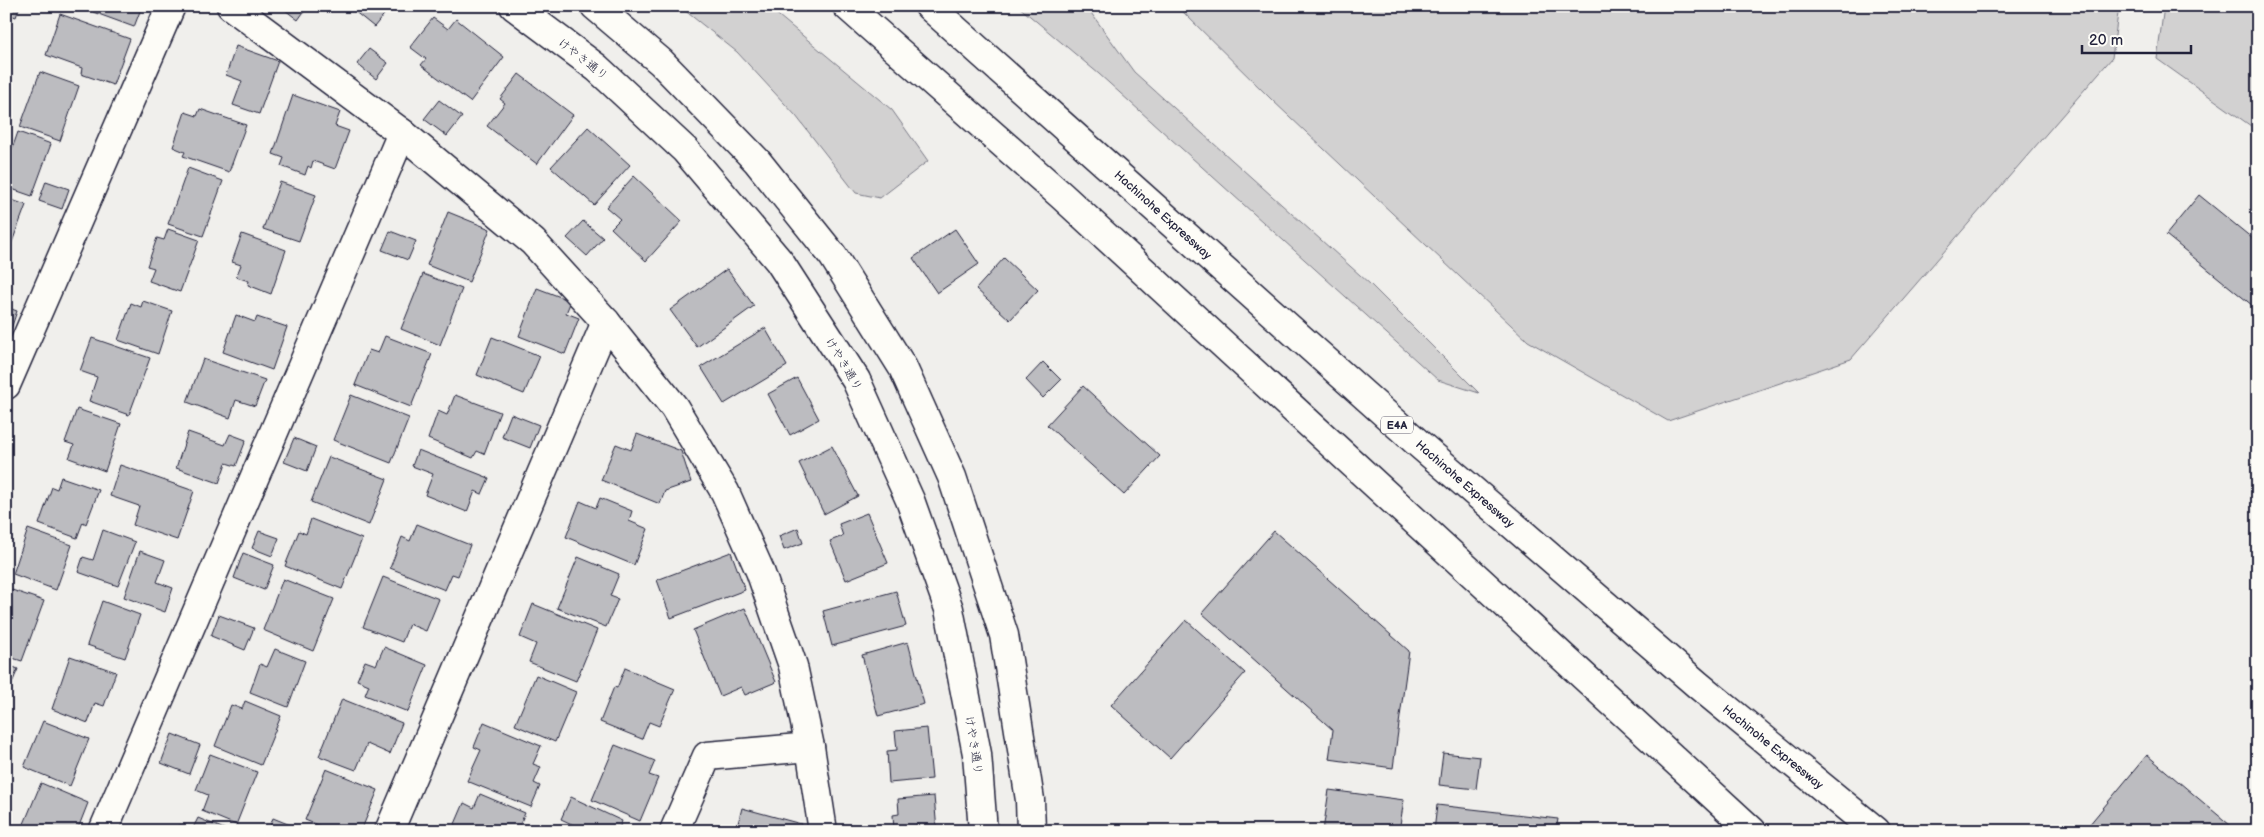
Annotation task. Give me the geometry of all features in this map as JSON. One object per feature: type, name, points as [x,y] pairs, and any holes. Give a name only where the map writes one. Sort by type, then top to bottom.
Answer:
[{"type":"main road","points":[[6,385],[171,6]]},
{"type":"main road","points":[[231,6],[402,133],[532,242],[606,322],[674,407],[725,492],[760,571],[790,658],[810,748],[823,831]]},
{"type":"main road","name":"けやき通り","points":[[514,6],[597,68],[685,150],[779,261],[856,380],[910,500],[949,609],[978,754],[983,831]]},
{"type":"main road","points":[[595,6],[661,62],[758,161],[833,256],[903,368],[952,476],[1004,635],[1030,800],[1031,831]]},
{"type":"main road","points":[[848,6],[1062,196],[1752,831]]},
{"type":"main road","name":"Hachinohe Expressway","points":[[929,6],[1418,444],[1698,685],[1876,831]]},
{"type":"main road","points":[[103,831],[402,133]]},
{"type":"main road","points":[[389,831],[606,322]]},
{"type":"main road","points":[[674,831],[706,756],[810,748]]},
{"type":"shaded area","points":[[679,6],[767,6],[892,110],[928,161],[880,198],[856,193],[796,116],[737,52]]},
{"type":"shaded area","points":[[1018,6],[1086,6],[1134,72],[1370,284],[1479,393],[1438,380],[1099,74]]},
{"type":"shaded area","points":[[1177,6],[2119,6],[2112,58],[1851,359],[1668,421],[1528,341],[1272,100]]},
{"type":"shaded area","points":[[2164,6],[2258,6],[2258,131],[2157,59]]},
{"type":"building","points":[[6,6],[20,6],[16,17],[8,14],[6,20]]},
{"type":"building","points":[[95,6],[142,6],[134,27],[93,12]]},
{"type":"building","points":[[280,6],[308,6],[298,20]]},
{"type":"building","points":[[348,6],[391,6],[374,27]]},
{"type":"building","points":[[60,14],[130,39],[113,85],[81,74],[82,68],[46,55]]},
{"type":"building","points":[[433,18],[448,29],[456,19],[504,57],[470,102],[421,65],[426,59],[410,47]]},
{"type":"building","points":[[236,46],[278,61],[259,114],[233,105],[242,81],[226,75]]},
{"type":"building","points":[[369,49],[388,63],[376,79],[357,64]]},
{"type":"building","points":[[40,72],[79,86],[60,141],[20,127]]},
{"type":"building","points":[[519,74],[573,115],[537,164],[487,126],[505,103],[500,99]]},
{"type":"building","points":[[293,95],[340,112],[335,126],[349,131],[335,169],[313,161],[311,168],[308,166],[305,175],[281,166],[284,158],[273,154]]},
{"type":"building","points":[[439,100],[462,117],[447,136],[424,119]]},
{"type":"building","points":[[200,109],[246,125],[229,172],[183,156],[185,152],[173,147],[185,112],[197,116]]},
{"type":"building","points":[[588,127],[630,165],[594,205],[551,167]]},
{"type":"building","points":[[18,132],[51,144],[32,196],[6,187],[6,166]]},
{"type":"building","points":[[188,168],[223,181],[203,236],[168,224]]},
{"type":"building","points":[[634,176],[682,221],[646,261],[611,228],[620,219],[606,207]]},
{"type":"building","points":[[46,181],[69,189],[62,209],[39,201]]},
{"type":"building","points":[[280,182],[316,195],[299,241],[263,229]]},
{"type":"building","points":[[2199,195],[2258,243],[2258,310],[2166,235]]},
{"type":"building","points":[[6,198],[26,205],[6,258]]},
{"type":"building","points":[[448,212],[490,229],[469,282],[427,265]]},
{"type":"building","points":[[583,221],[603,238],[587,256],[567,238]]},
{"type":"building","points":[[168,229],[199,240],[180,292],[149,281],[154,268],[147,266],[157,238],[164,240]]},
{"type":"building","points":[[955,229],[979,264],[937,293],[913,258]]},
{"type":"building","points":[[390,231],[416,241],[408,260],[382,250]]},
{"type":"building","points":[[242,234],[286,250],[271,294],[248,285],[249,281],[236,277],[241,265],[232,262]]},
{"type":"building","points":[[1004,258],[1038,290],[1010,320],[976,289]]},
{"type":"building","points":[[727,269],[754,306],[697,347],[670,310]]},
{"type":"building","points":[[423,274],[462,289],[440,345],[401,329]]},
{"type":"building","points":[[537,288],[571,301],[566,313],[579,318],[565,354],[519,336]]},
{"type":"building","points":[[143,301],[172,311],[158,354],[118,340],[131,303],[141,307]]},
{"type":"building","points":[[6,307],[17,311],[10,332],[6,331]]},
{"type":"building","points":[[236,315],[255,322],[257,317],[287,327],[272,370],[223,352]]},
{"type":"building","points":[[765,328],[787,366],[724,404],[701,367]]},
{"type":"building","points":[[385,336],[432,354],[411,407],[355,385],[369,350],[378,353]]},
{"type":"building","points":[[492,337],[540,356],[524,394],[477,375]]},
{"type":"building","points":[[92,338],[150,358],[129,415],[89,401],[97,377],[80,371]]},
{"type":"building","points":[[203,359],[265,380],[255,406],[236,400],[230,418],[187,402]]},
{"type":"building","points":[[1043,362],[1061,380],[1043,398],[1026,380]]},
{"type":"building","points":[[797,378],[819,419],[790,435],[768,394]]},
{"type":"building","points":[[1083,386],[1160,456],[1124,495],[1047,425]]},
{"type":"building","points":[[351,395],[409,418],[391,463],[333,440]]},
{"type":"building","points":[[455,395],[500,412],[484,454],[477,451],[473,458],[428,439],[438,411],[447,415]]},
{"type":"building","points":[[77,409],[121,424],[105,471],[69,458],[74,445],[65,442]]},
{"type":"building","points":[[511,414],[539,425],[530,448],[502,437]]},
{"type":"building","points":[[188,432],[225,445],[230,434],[246,440],[236,466],[226,463],[219,483],[176,468]]},
{"type":"building","points":[[637,434],[681,451],[691,482],[665,491],[660,504],[601,480],[616,444],[631,450]]},
{"type":"building","points":[[294,438],[316,447],[307,471],[284,462]]},
{"type":"building","points":[[832,446],[858,496],[824,514],[799,463]]},
{"type":"building","points":[[418,450],[489,478],[482,494],[475,491],[467,512],[425,495],[433,474],[412,466]]},
{"type":"building","points":[[329,457],[387,479],[369,525],[311,502]]},
{"type":"building","points":[[120,465],[194,491],[177,540],[133,525],[139,506],[110,496]]},
{"type":"building","points":[[61,477],[99,490],[86,524],[83,522],[77,538],[39,524],[52,487],[57,489]]},
{"type":"building","points":[[600,498],[632,511],[629,521],[648,529],[634,565],[566,537],[580,501],[596,508]]},
{"type":"building","points":[[867,513],[888,563],[846,580],[830,541],[843,536],[839,524]]},
{"type":"building","points":[[311,519],[362,539],[342,589],[285,566],[299,531],[306,534]]},
{"type":"building","points":[[417,524],[470,545],[458,576],[452,574],[445,590],[390,568],[402,537],[410,541]]},
{"type":"building","points":[[798,528],[803,543],[784,550],[779,536]]},
{"type":"building","points":[[28,529],[72,545],[56,590],[13,574]]},
{"type":"building","points":[[103,530],[135,542],[118,586],[78,572],[83,557],[93,560]]},
{"type":"building","points":[[259,531],[279,538],[272,556],[252,548]]},
{"type":"building","points":[[1274,531],[1409,651],[1393,768],[1329,759],[1333,730],[1202,613]]},
{"type":"building","points":[[140,551],[165,560],[157,582],[173,588],[165,612],[124,597]]},
{"type":"building","points":[[731,552],[745,590],[671,618],[657,580]]},
{"type":"building","points":[[243,553],[274,565],[264,590],[234,578]]},
{"type":"building","points":[[578,557],[619,574],[610,596],[618,599],[606,627],[557,608]]},
{"type":"building","points":[[383,577],[439,599],[426,631],[409,624],[402,642],[363,627]]},
{"type":"building","points":[[283,579],[334,599],[313,651],[263,630]]},
{"type":"building","points":[[12,590],[44,601],[22,661],[6,656],[6,605]]},
{"type":"building","points":[[896,591],[906,626],[832,646],[823,611]]},
{"type":"building","points":[[102,601],[140,615],[125,658],[87,645]]},
{"type":"building","points":[[533,604],[597,630],[576,681],[529,662],[536,644],[520,637]]},
{"type":"building","points":[[745,608],[776,682],[745,695],[741,687],[720,696],[693,630]]},
{"type":"building","points":[[219,615],[254,628],[245,650],[211,636]]},
{"type":"building","points":[[1186,620],[1245,673],[1170,758],[1111,705]]},
{"type":"building","points":[[908,642],[924,704],[878,716],[862,655]]},
{"type":"building","points":[[384,647],[427,665],[408,712],[365,695],[369,685],[357,680],[365,661],[376,665]]},
{"type":"building","points":[[275,649],[305,661],[288,707],[250,692],[260,664],[267,667]]},
{"type":"building","points":[[70,656],[116,672],[104,706],[95,703],[88,723],[52,709]]},
{"type":"building","points":[[6,664],[18,669],[6,697]]},
{"type":"building","points":[[625,668],[675,689],[659,726],[649,722],[642,739],[600,722],[614,687],[617,688]]},
{"type":"building","points":[[536,675],[576,692],[555,742],[515,725]]},
{"type":"building","points":[[342,699],[402,723],[390,754],[367,744],[356,770],[319,756]]},
{"type":"building","points":[[245,701],[281,716],[261,765],[215,746],[231,705],[242,709]]},
{"type":"building","points":[[43,721],[89,739],[70,786],[24,767]]},
{"type":"building","points":[[484,722],[541,746],[533,764],[541,767],[534,783],[540,786],[531,807],[467,781],[481,750],[474,747]]},
{"type":"building","points":[[927,728],[932,779],[889,783],[887,751],[897,750],[895,731]]},
{"type":"building","points":[[172,734],[200,745],[189,774],[161,763]]},
{"type":"building","points":[[615,745],[655,761],[649,775],[658,778],[640,821],[592,800]]},
{"type":"building","points":[[1443,753],[1480,757],[1476,789],[1439,785]]},
{"type":"building","points":[[210,754],[257,772],[236,825],[202,811],[208,795],[196,790]]},
{"type":"building","points":[[2147,755],[2237,831],[2095,831],[2089,825]]},
{"type":"building","points":[[326,769],[378,790],[361,831],[332,831],[305,820]]},
{"type":"building","points":[[41,783],[88,803],[77,831],[21,831]]},
{"type":"building","points":[[1329,790],[1404,800],[1399,831],[1323,831]]},
{"type":"building","points":[[480,794],[525,813],[517,831],[452,831],[464,803],[474,808]]},
{"type":"building","points":[[934,796],[937,831],[894,831],[893,815],[899,814],[898,799]]},
{"type":"building","points":[[571,797],[622,821],[618,831],[577,831],[578,827],[561,819]]},
{"type":"building","points":[[1437,805],[1558,819],[1556,831],[1434,831]]},
{"type":"building","points":[[742,808],[801,824],[799,831],[736,831]]},
{"type":"building","points":[[198,818],[229,831],[177,831],[179,825],[192,830]]},
{"type":"building","points":[[273,818],[305,831],[268,831]]}]
